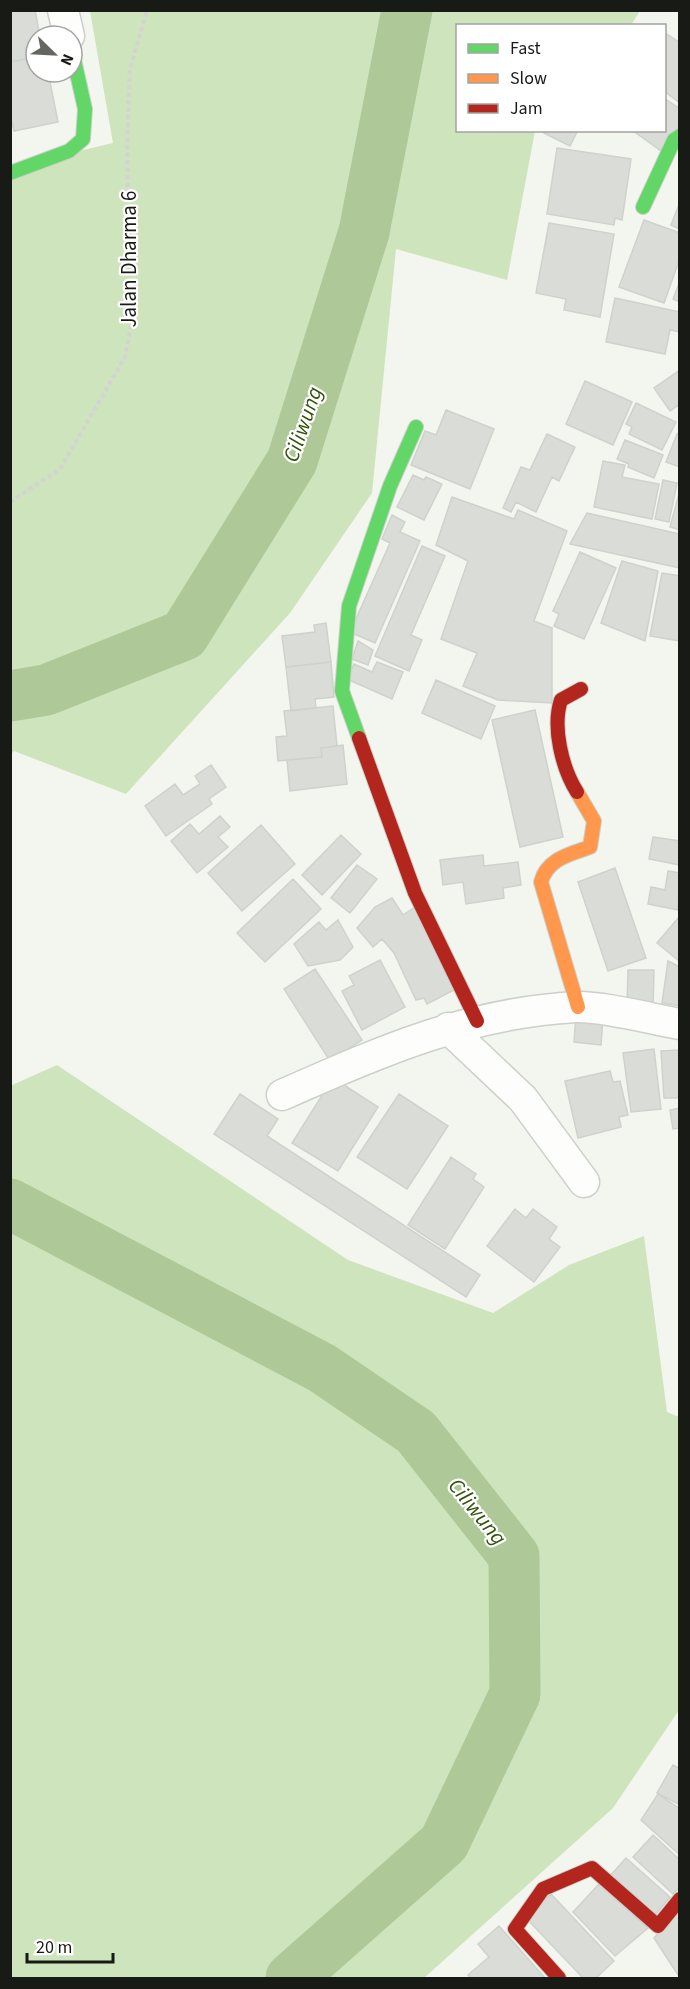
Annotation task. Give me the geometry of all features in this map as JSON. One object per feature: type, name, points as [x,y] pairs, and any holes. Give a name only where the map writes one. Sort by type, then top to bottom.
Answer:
[{"type":"street","points":[[10,173],[69,152],[83,139],[85,109],[79,84]]},
{"type":"street","points":[[643,207],[670,148],[680,135]]},
{"type":"street","points":[[416,427],[390,486],[349,606],[342,691],[462,1024],[523,1099],[584,1182]]},
{"type":"street","points":[[578,1007],[541,882],[542,875],[552,863],[590,848],[594,838],[591,810],[574,787],[568,774],[556,720],[561,700],[581,688]]},
{"type":"street","points":[[282,1095],[370,1057],[462,1024],[578,1007],[680,1024]]},
{"type":"street","points":[[559,1978],[515,1929],[543,1889],[592,1868],[658,1926],[680,1899]]},
{"type":"path","name":"Jalan Dharma 6","points":[[10,502],[60,469],[125,357],[131,326],[127,149],[130,69],[147,10]]},
{"type":"green space","points":[[90,11],[640,11],[632,24],[456,24],[456,132],[535,132],[507,280],[396,249],[372,493],[290,613],[126,794],[14,751],[11,754],[11,167],[113,143]]},
{"type":"green space","points":[[57,1065],[348,1260],[493,1313],[569,1265],[644,1236],[667,1412],[679,1417],[679,1710],[613,1808],[424,1978],[11,1978],[10,1086]]},
{"type":"building","points":[[10,10],[35,10],[38,24],[24,24],[24,59],[10,62]]},
{"type":"building","points":[[666,33],[680,43],[680,103],[666,92]]},
{"type":"building","points":[[24,59],[24,84],[50,84],[58,122],[14,131],[10,113],[10,62]]},
{"type":"building","points":[[666,99],[680,109],[680,126],[661,151],[635,132],[666,132]]},
{"type":"building","points":[[544,132],[577,132],[570,146]]},
{"type":"building","points":[[557,148],[631,159],[622,220],[615,218],[614,225],[547,214]]},
{"type":"building","points":[[680,202],[680,229],[671,225]]},
{"type":"building","points":[[644,220],[680,233],[680,258],[664,303],[619,287]]},
{"type":"building","points":[[549,223],[614,234],[600,317],[564,310],[566,299],[536,293]]},
{"type":"building","points":[[680,281],[680,302],[673,299]]},
{"type":"building","points":[[615,298],[680,312],[680,332],[670,330],[665,354],[606,342]]},
{"type":"building","points":[[680,370],[680,404],[670,411],[654,388]]},
{"type":"building","points":[[585,381],[632,402],[613,445],[566,424]]},
{"type":"building","points":[[636,403],[676,422],[662,450],[629,434],[632,427],[626,424]]},
{"type":"building","points":[[446,410],[494,429],[470,489],[411,465],[425,431],[436,435]]},
{"type":"building","points":[[547,434],[575,447],[559,481],[552,477],[536,512],[516,502],[511,512],[503,508],[521,467],[530,470]]},
{"type":"building","points":[[677,434],[680,435],[680,467],[666,462]]},
{"type":"building","points":[[625,440],[663,455],[654,478],[628,467],[629,464],[617,459]]},
{"type":"building","points":[[603,461],[625,465],[622,477],[659,484],[652,519],[594,507]]},
{"type":"building","points":[[413,475],[424,480],[426,477],[442,484],[424,520],[397,507]]},
{"type":"building","points":[[663,480],[677,483],[669,522],[655,519]]},
{"type":"building","points":[[680,490],[680,530],[670,527]]},
{"type":"building","points":[[452,497],[514,519],[518,510],[567,531],[534,621],[552,628],[552,703],[498,700],[463,686],[477,653],[441,639],[468,561],[436,545]]},
{"type":"building","points":[[587,513],[680,534],[680,568],[570,544]]},
{"type":"building","points":[[392,515],[405,522],[400,532],[420,541],[375,643],[350,632],[390,543],[382,539]]},
{"type":"building","points":[[422,546],[445,556],[411,635],[422,640],[409,671],[375,656]]},
{"type":"building","points":[[580,552],[616,568],[584,639],[554,626],[559,614],[553,611]]},
{"type":"building","points":[[622,561],[658,571],[645,641],[601,623]]},
{"type":"building","points":[[662,573],[680,576],[680,641],[650,636]]},
{"type":"building","points":[[326,623],[331,662],[286,667],[282,636],[315,632],[314,625]]},
{"type":"building","points":[[358,641],[373,650],[368,665],[352,659]]},
{"type":"building","points":[[331,662],[334,697],[315,699],[316,708],[291,711],[286,667]]},
{"type":"building","points":[[377,662],[403,672],[392,699],[347,679],[354,664],[372,672]]},
{"type":"building","points":[[436,680],[495,706],[481,739],[422,713]]},
{"type":"building","points":[[333,706],[337,746],[321,748],[322,757],[278,761],[276,737],[287,736],[284,711]]},
{"type":"building","points":[[535,710],[563,837],[520,847],[492,720]]},
{"type":"building","points":[[343,745],[347,784],[290,791],[287,760],[322,757],[321,748]]},
{"type":"building","points":[[211,765],[226,787],[209,799],[212,804],[166,836],[145,806],[175,784],[183,795],[200,784],[195,776]]},
{"type":"building","points":[[220,816],[230,827],[218,837],[228,847],[197,873],[171,841],[190,824],[199,834]]},
{"type":"building","points":[[261,825],[295,864],[242,911],[208,873]]},
{"type":"building","points":[[341,835],[361,854],[322,895],[302,875]]},
{"type":"building","points":[[653,837],[680,841],[680,865],[649,859]]},
{"type":"building","points":[[483,855],[484,866],[518,862],[521,885],[503,888],[504,898],[466,904],[463,882],[443,885],[440,860]]},
{"type":"building","points":[[357,865],[377,879],[350,913],[331,898]]},
{"type":"building","points":[[615,868],[646,958],[608,971],[578,882]]},
{"type":"building","points":[[668,871],[680,873],[678,910],[648,904],[651,887],[665,890]]},
{"type":"building","points":[[293,879],[321,909],[265,962],[237,933]]},
{"type":"building","points":[[392,898],[403,915],[415,907],[458,988],[427,1004],[424,998],[416,1000],[394,953],[382,939],[373,947],[357,928],[375,907]]},
{"type":"building","points":[[680,917],[679,961],[657,943]]},
{"type":"building","points":[[338,920],[353,947],[340,960],[308,966],[294,944],[319,922],[326,930]]},
{"type":"building","points":[[380,960],[405,1007],[362,1030],[342,991],[354,985],[349,976]]},
{"type":"building","points":[[668,961],[680,967],[680,1006],[662,1003]]},
{"type":"building","points":[[315,969],[362,1040],[330,1061],[284,989]]},
{"type":"building","points":[[628,970],[654,970],[653,1010],[627,1009]]},
{"type":"building","points":[[576,1015],[603,1017],[601,1045],[574,1042]]},
{"type":"building","points":[[654,1049],[661,1109],[631,1112],[623,1053]]},
{"type":"building","points":[[680,1050],[680,1098],[664,1098],[661,1051]]},
{"type":"building","points":[[610,1071],[613,1082],[620,1081],[628,1115],[619,1117],[621,1127],[578,1138],[565,1081]]},
{"type":"building","points":[[333,1078],[378,1107],[338,1171],[292,1143]]},
{"type":"building","points":[[240,1094],[278,1119],[267,1136],[480,1275],[466,1297],[214,1134]]},
{"type":"building","points":[[399,1094],[448,1126],[407,1189],[357,1157]]},
{"type":"building","points":[[680,1108],[680,1128],[673,1129],[670,1110]]},
{"type":"building","points":[[451,1157],[476,1174],[473,1179],[484,1187],[445,1249],[408,1225]]},
{"type":"building","points":[[515,1209],[526,1218],[533,1209],[557,1227],[549,1239],[560,1247],[534,1282],[487,1246]]},
{"type":"building","points":[[673,1765],[680,1769],[680,1805],[657,1793]]},
{"type":"building","points":[[658,1794],[680,1809],[680,1855],[641,1820]]},
{"type":"building","points":[[653,1835],[680,1860],[680,1887],[673,1894],[633,1857]]},
{"type":"building","points":[[626,1858],[670,1897],[654,1916],[610,1876]]},
{"type":"building","points":[[599,1884],[648,1928],[615,1956],[573,1912]]},
{"type":"building","points":[[551,1894],[614,1961],[596,1978],[583,1978],[526,1918]]},
{"type":"building","points":[[680,1909],[680,1978],[654,1938]]},
{"type":"building","points":[[499,1926],[545,1978],[471,1978],[468,1975],[489,1957],[478,1944]]},
{"type":"waterway","name":"Ciliwung","points":[[10,696],[46,690],[184,635],[292,461],[364,232],[407,10]]},
{"type":"waterway","name":"Ciliwung","points":[[10,1204],[322,1368],[416,1432],[514,1556],[515,1694],[444,1843],[291,1978]]},
{"type":"traffic: fast","points":[[10,173],[69,151],[83,139],[85,109],[79,84]]},
{"type":"traffic: fast","points":[[643,207],[674,140],[680,136]]},
{"type":"traffic: fast","points":[[359,738],[342,691],[349,606],[390,486],[416,427]]},
{"type":"traffic: slow","points":[[577,792],[594,821],[590,847],[560,858],[548,868],[541,882],[578,1007]]},
{"type":"traffic: jam","points":[[577,792],[567,771],[560,747],[558,711],[561,700],[581,689]]},
{"type":"traffic: jam","points":[[359,738],[415,893],[477,1021]]},
{"type":"traffic: jam","points":[[559,1978],[515,1929],[543,1889],[592,1868],[658,1926],[680,1899]]}]
